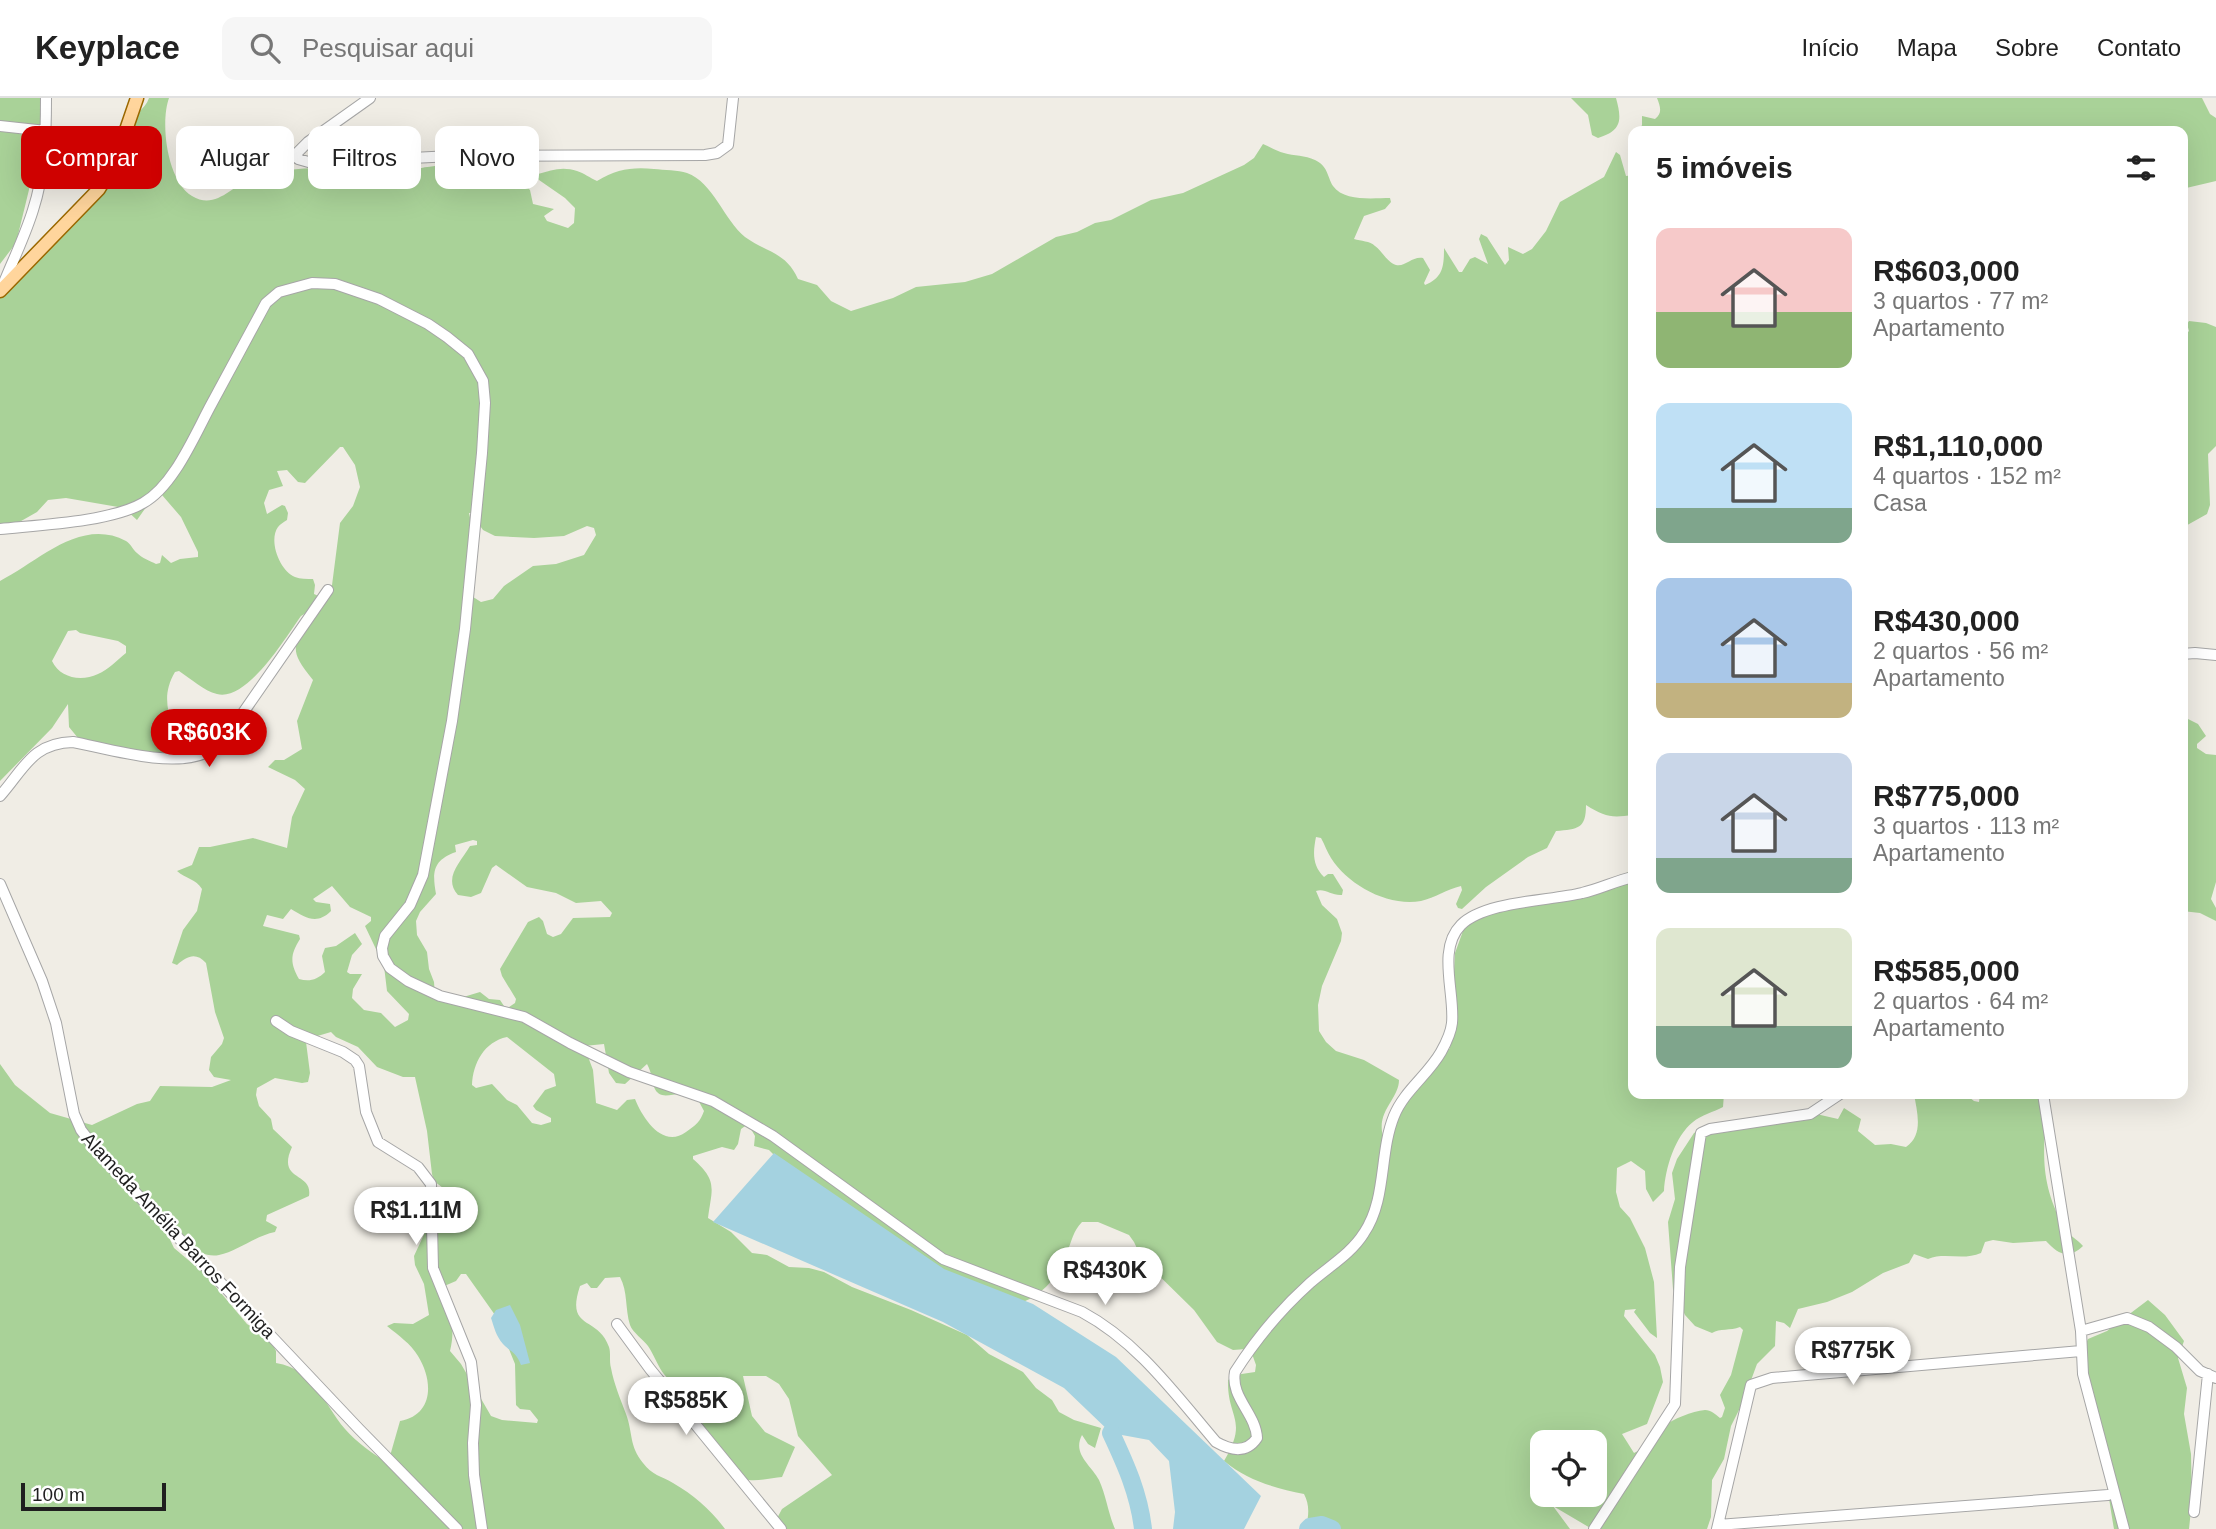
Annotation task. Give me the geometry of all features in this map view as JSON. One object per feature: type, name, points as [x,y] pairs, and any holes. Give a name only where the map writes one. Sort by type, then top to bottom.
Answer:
[{"type":"main road","points":[[1,290],[99,189],[115,162],[137,98]]},
{"type":"street","points":[[46,98],[46,126]]},
{"type":"street","points":[[370,98],[308,142],[297,153],[298,159],[312,163],[466,155],[705,155],[717,153],[728,145],[733,98]]},
{"type":"street","points":[[0,126],[21,128]]},
{"type":"street","points":[[1,290],[33,212],[38,189]]},
{"type":"street","points":[[0,529],[119,513],[156,494],[194,436],[266,303],[279,292],[312,283],[335,284],[379,299],[447,337],[468,354],[483,381],[485,403],[482,453],[465,628],[452,721],[423,875],[410,905],[385,936],[383,956],[390,968],[408,981],[440,996],[524,1017],[570,1044],[629,1072],[713,1101],[774,1136],[943,1259],[1082,1312],[1102,1323],[1135,1350],[1216,1441],[1228,1449],[1247,1447],[1256,1438],[1253,1420],[1233,1381],[1235,1372],[1278,1313],[1349,1251],[1364,1234],[1373,1217],[1394,1117],[1402,1101],[1440,1054],[1450,1033],[1452,1021],[1449,958],[1454,933],[1474,916],[1503,906],[1580,893],[1628,879]]},
{"type":"street","points":[[1,797],[34,755],[56,742],[73,742],[176,758],[205,754],[215,748],[227,736],[328,590]]},
{"type":"street","points":[[2188,654],[2216,655]]},
{"type":"street","name":"Alameda Amélia Barros Formiga","points":[[0,884],[42,981],[56,1023],[74,1114],[82,1130],[101,1156],[457,1529]]},
{"type":"street","points":[[276,1021],[291,1031],[343,1052],[355,1060],[359,1066],[366,1112],[378,1142],[418,1167],[431,1184],[433,1268],[471,1362],[476,1405],[474,1475],[482,1529]]},
{"type":"street","points":[[1594,1529],[1675,1404],[1680,1266],[1701,1133],[1710,1129],[1810,1114],[1832,1099]]},
{"type":"street","points":[[2044,1099],[2081,1331],[2083,1374],[2124,1529]]},
{"type":"street","points":[[2081,1331],[2127,1318],[2149,1327],[2176,1347],[2200,1371],[2212,1376],[2194,1512]]},
{"type":"street","points":[[617,1324],[650,1369],[781,1529]]},
{"type":"street","points":[[2081,1351],[1772,1378],[1751,1385],[1717,1527],[2108,1495]]},
{"type":"green space","points":[[0,98],[42,98],[40,126],[21,126],[21,189],[29,189],[16,243],[0,264]]},
{"type":"green space","points":[[149,98],[169,98],[166,109],[166,136],[171,165],[176,176],[176,189],[183,189],[200,200],[216,199],[234,189],[294,189],[294,170],[308,168],[308,189],[421,189],[421,168],[435,166],[435,189],[529,189],[533,204],[554,209],[544,216],[547,221],[568,228],[574,223],[575,208],[539,180],[539,174],[567,169],[597,181],[618,171],[632,169],[687,173],[704,184],[745,237],[782,258],[798,279],[817,285],[831,301],[851,311],[893,298],[916,287],[965,282],[992,274],[1056,237],[1111,220],[1151,200],[1183,193],[1244,165],[1254,158],[1263,144],[1281,152],[1319,162],[1325,168],[1333,186],[1344,195],[1390,198],[1391,202],[1385,209],[1364,216],[1354,239],[1373,244],[1396,265],[1423,258],[1430,270],[1425,285],[1439,275],[1444,260],[1444,248],[1459,272],[1475,257],[1488,264],[1479,239],[1481,234],[1487,237],[1505,265],[1509,260],[1508,247],[1523,254],[1532,249],[1546,231],[1560,202],[1604,177],[1616,152],[1620,155],[1628,176],[1628,815],[1608,816],[1586,805],[1584,819],[1579,826],[1556,831],[1547,848],[1528,857],[1486,887],[1462,909],[1456,904],[1461,886],[1426,900],[1408,902],[1395,901],[1370,892],[1338,868],[1321,838],[1316,837],[1314,853],[1317,868],[1324,877],[1333,874],[1343,890],[1342,895],[1316,891],[1322,905],[1337,919],[1342,933],[1322,986],[1318,1005],[1319,1031],[1336,1051],[1364,1060],[1399,1080],[1396,1093],[1383,1119],[1383,1136],[1409,1097],[1450,1048],[1455,953],[1463,931],[1476,916],[1595,887],[1628,872],[1628,1099],[1724,1099],[1723,1107],[1696,1120],[1681,1136],[1669,1163],[1664,1191],[1653,1202],[1646,1189],[1645,1171],[1631,1161],[1617,1168],[1616,1192],[1620,1207],[1630,1218],[1645,1248],[1654,1282],[1657,1338],[1634,1312],[1636,1309],[1625,1310],[1624,1316],[1655,1355],[1663,1382],[1647,1424],[1622,1434],[1634,1453],[1663,1427],[1683,1416],[1705,1410],[1722,1417],[1725,1408],[1720,1395],[1731,1375],[1743,1330],[1740,1327],[1712,1333],[1695,1326],[1685,1315],[1673,1289],[1668,1222],[1675,1199],[1672,1173],[1677,1159],[1694,1133],[1707,1126],[1808,1120],[1812,1113],[1838,1119],[1844,1108],[1861,1119],[1858,1131],[1875,1145],[1906,1147],[1912,1142],[1917,1130],[1915,1099],[1971,1099],[1979,1102],[1979,1099],[2048,1099],[2044,1162],[2046,1177],[2055,1210],[2064,1227],[2083,1246],[2073,1253],[2063,1254],[2046,1241],[2013,1243],[1993,1240],[1985,1242],[1981,1253],[1974,1255],[1928,1259],[1914,1254],[1909,1263],[1883,1273],[1852,1292],[1798,1309],[1790,1328],[1776,1321],[1775,1346],[1757,1364],[1731,1426],[1724,1459],[1712,1480],[1711,1517],[1707,1529],[1592,1529],[1555,1507],[1607,1507],[1607,1430],[1530,1430],[1530,1507],[1554,1507],[1570,1529],[1305,1529],[1308,1511],[1304,1494],[1261,1482],[1224,1461],[1236,1427],[1228,1380],[1235,1375],[1255,1372],[1256,1365],[1251,1351],[1233,1350],[1217,1342],[1194,1310],[1142,1259],[1129,1235],[1098,1222],[1082,1222],[1057,1274],[1043,1290],[1026,1301],[1003,1309],[773,1171],[773,1154],[769,1150],[754,1146],[755,1136],[748,1124],[741,1129],[734,1150],[722,1147],[693,1156],[710,1179],[708,1218],[731,1232],[752,1253],[767,1255],[789,1267],[824,1272],[852,1287],[967,1335],[989,1354],[1023,1372],[1036,1388],[1052,1400],[1059,1412],[1074,1420],[1101,1428],[1095,1448],[1088,1444],[1082,1435],[1079,1448],[1099,1480],[1115,1529],[778,1529],[774,1524],[782,1509],[832,1475],[798,1436],[789,1399],[779,1384],[766,1376],[743,1376],[752,1416],[765,1432],[795,1447],[782,1477],[749,1480],[739,1476],[719,1455],[688,1385],[672,1382],[662,1372],[648,1346],[631,1328],[620,1277],[605,1278],[597,1288],[591,1288],[587,1283],[580,1286],[576,1300],[580,1317],[598,1330],[609,1347],[610,1365],[633,1445],[646,1467],[695,1498],[725,1529],[0,1529],[0,1064],[15,1085],[50,1113],[92,1125],[137,1104],[150,1101],[160,1086],[212,1087],[231,1080],[214,1077],[209,1070],[211,1057],[224,1038],[215,1012],[206,963],[195,956],[177,965],[172,963],[183,930],[197,911],[202,889],[177,871],[192,865],[199,847],[253,838],[287,848],[292,817],[305,789],[295,780],[268,767],[275,760],[284,760],[302,749],[297,721],[313,680],[299,660],[296,646],[311,610],[301,616],[265,666],[241,688],[229,694],[212,692],[179,671],[175,672],[167,698],[172,726],[183,729],[202,720],[209,721],[211,726],[207,741],[191,755],[164,759],[78,738],[69,727],[68,704],[52,728],[0,781],[0,581],[60,545],[92,534],[109,535],[126,541],[139,555],[156,564],[160,563],[162,555],[171,563],[198,557],[181,517],[162,495],[149,503],[137,520],[124,508],[66,498],[48,500],[37,512],[0,533],[0,293],[92,189],[162,189],[162,126],[127,126]],"holes":[[[343,447],[355,465],[360,487],[353,506],[340,523],[331,593],[323,598],[314,594],[313,579],[295,577],[280,562],[275,547],[275,533],[287,520],[288,513],[282,505],[267,514],[264,503],[269,490],[283,486],[277,471],[287,470],[298,482],[305,483]],[[469,513],[483,530],[495,536],[564,536],[587,526],[594,528],[596,535],[584,555],[556,564],[533,566],[504,586],[493,599],[481,602],[470,595]],[[76,630],[118,641],[126,646],[126,653],[98,674],[85,678],[66,675],[52,661],[68,631]],[[477,841],[477,845],[470,846],[455,870],[452,883],[458,895],[471,897],[481,893],[492,868],[496,865],[527,887],[556,893],[576,903],[601,901],[612,913],[610,917],[573,918],[561,934],[553,937],[547,934],[539,917],[528,922],[500,969],[516,999],[515,1003],[506,1009],[500,1000],[489,999],[480,992],[450,1001],[435,996],[427,952],[417,935],[416,921],[420,912],[436,894],[436,868],[443,859],[456,852],[455,845]],[[332,886],[350,907],[371,917],[371,921],[365,926],[384,966],[387,991],[409,1014],[408,1020],[395,1027],[381,1013],[364,1010],[352,998],[353,989],[362,974],[347,972],[352,955],[362,944],[355,933],[336,946],[325,948],[322,956],[325,972],[316,979],[299,979],[293,964],[299,935],[263,926],[267,915],[283,919],[291,909],[311,919],[321,918],[331,911],[330,904],[313,899]],[[331,1032],[358,1047],[377,1067],[403,1077],[415,1077],[427,1131],[432,1174],[434,1181],[443,1188],[414,1256],[424,1284],[429,1315],[413,1324],[394,1323],[387,1326],[415,1352],[427,1376],[428,1386],[424,1405],[419,1412],[400,1421],[388,1463],[349,1434],[309,1380],[300,1372],[276,1363],[276,1351],[269,1338],[247,1324],[205,1274],[174,1248],[165,1229],[197,1251],[219,1255],[275,1232],[277,1227],[266,1221],[267,1215],[309,1196],[306,1183],[288,1166],[292,1147],[273,1129],[271,1119],[259,1106],[256,1095],[257,1088],[275,1078],[308,1082],[310,1073],[306,1042]],[[507,1037],[554,1074],[556,1086],[545,1090],[533,1106],[551,1118],[551,1122],[541,1125],[532,1123],[517,1105],[507,1100],[492,1084],[476,1088],[472,1085],[477,1061],[481,1055],[492,1044]],[[604,1044],[609,1073],[616,1083],[625,1084],[647,1064],[659,1094],[682,1094],[697,1098],[704,1111],[697,1123],[686,1132],[669,1137],[649,1123],[635,1099],[627,1100],[617,1110],[596,1103],[593,1070],[584,1046]],[[461,1274],[466,1274],[495,1315],[515,1364],[516,1405],[520,1409],[530,1410],[538,1420],[537,1423],[502,1420],[491,1416],[461,1364],[450,1351],[452,1326],[442,1287],[456,1281]]]},
{"type":"green space","points":[[1571,98],[1616,98],[1619,118],[1616,128],[1598,138],[1592,135],[1588,115]]},
{"type":"green space","points":[[1657,98],[2202,98],[2210,114],[2216,118],[2216,181],[2188,188],[2188,126],[1642,126],[1642,116],[1655,119],[1660,107]]},
{"type":"green space","points":[[2188,322],[2206,323],[2216,327],[2216,446],[2208,454],[2210,505],[2207,514],[2188,525],[2189,331]]},
{"type":"green space","points":[[2188,719],[2198,724],[2206,736],[2197,744],[2197,748],[2206,754],[2216,755],[2216,882],[2211,899],[2216,908],[2216,921],[2200,913],[2188,912]]},
{"type":"green space","points":[[2148,1300],[2165,1315],[2184,1341],[2178,1358],[2187,1388],[2184,1414],[2191,1454],[2192,1501],[2189,1529],[2114,1529],[2103,1465],[2082,1386],[2081,1370],[2088,1339],[2107,1331]]},
{"type":"water","points":[[774,1153],[944,1269],[1033,1304],[1116,1357],[1261,1496],[1244,1529],[1173,1529],[1175,1512],[1169,1461],[1149,1440],[1111,1433],[1064,1388],[943,1322],[713,1222]]},
{"type":"water","points":[[510,1305],[520,1325],[530,1363],[521,1365],[503,1344],[494,1328],[491,1318],[496,1310]]},
{"type":"waterway","points":[[1111,1433],[1127,1468],[1143,1529]]},
{"type":"waterway","points":[[1308,1529],[1322,1525],[1332,1529]]}]
